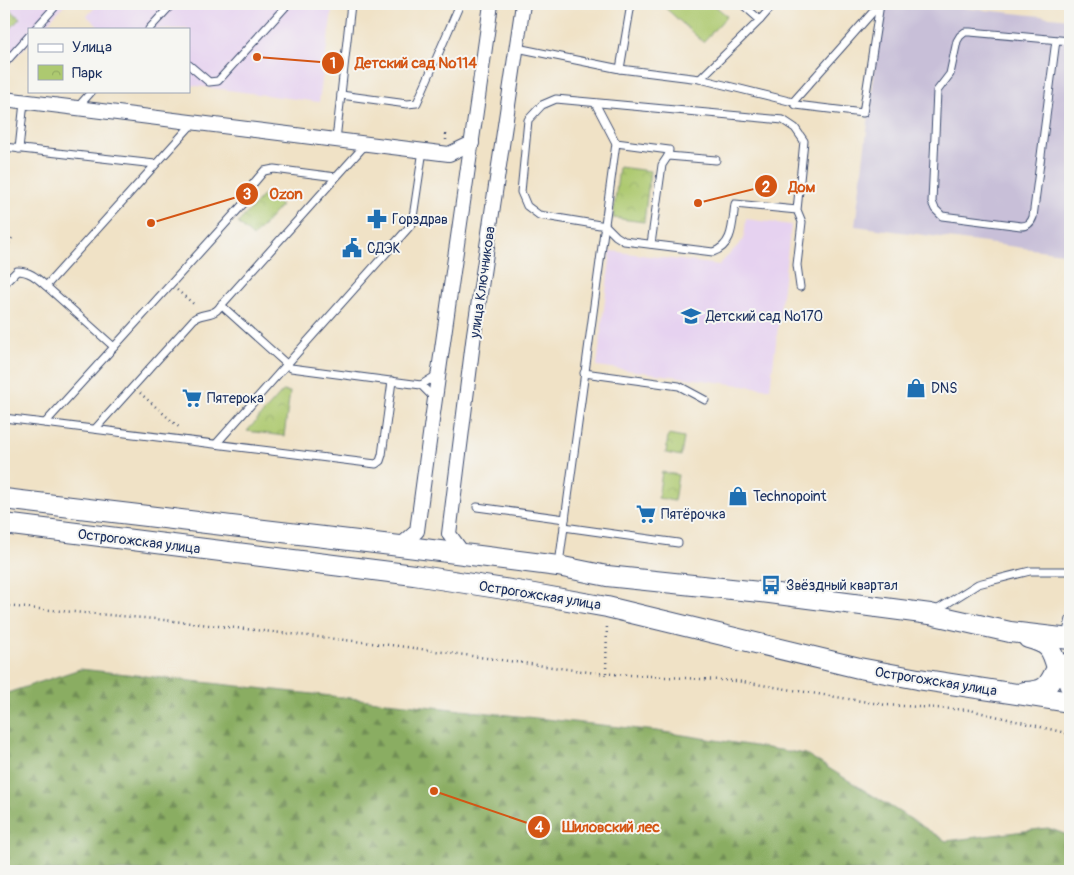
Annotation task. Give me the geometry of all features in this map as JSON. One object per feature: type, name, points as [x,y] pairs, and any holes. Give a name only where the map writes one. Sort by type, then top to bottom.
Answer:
[{"type":"street","points":[[400,546],[418,531],[438,374],[491,4]]},
{"type":"street","name":"улица Ключникова","points":[[465,556],[449,534],[474,334],[523,4]]},
{"type":"street","points":[[4,99],[449,154],[472,143]]},
{"type":"street","points":[[449,154],[468,172]]},
{"type":"street","points":[[4,499],[400,546],[465,556],[558,566],[607,576],[770,593],[930,614],[1010,632],[1045,643],[1053,654],[1057,668],[1049,684],[1038,691],[1008,693]]},
{"type":"street","name":"Острогожская улица","points":[[4,524],[414,575],[607,606],[859,668],[1070,702]]},
{"type":"street","points":[[1010,632],[1069,632]]},
{"type":"street","points":[[1070,662],[1066,670],[1070,686]]},
{"type":"lane","points":[[150,28],[172,4]]},
{"type":"lane","points":[[190,66],[209,82],[218,81],[288,4]]},
{"type":"lane","points":[[336,140],[350,4]]},
{"type":"lane","points":[[341,95],[407,104],[417,102],[460,4]]},
{"type":"lane","points":[[620,69],[630,4]]},
{"type":"lane","points":[[742,4],[760,20]]},
{"type":"lane","points":[[700,79],[774,4]]},
{"type":"lane","points":[[517,48],[620,69],[700,79],[793,102],[796,105],[863,113],[880,4]]},
{"type":"lane","points":[[793,102],[880,4]]},
{"type":"lane","points":[[36,28],[54,5]]},
{"type":"lane","points":[[1056,40],[1031,222],[1026,226],[1021,226],[942,216],[935,209],[932,202],[937,91],[950,74],[957,41],[960,36],[965,32],[970,32],[1070,41]]},
{"type":"lane","points":[[4,64],[28,37]]},
{"type":"lane","points":[[77,108],[91,92]]},
{"type":"lane","points":[[797,210],[735,204],[729,242],[721,250],[713,252],[624,241],[604,226],[539,215],[527,206],[521,192],[528,120],[542,105],[556,99],[783,120],[795,128],[804,141],[797,210],[802,222],[797,265],[800,287]]},
{"type":"lane","points":[[19,149],[24,102]]},
{"type":"lane","points":[[558,566],[616,142],[594,102]]},
{"type":"lane","points":[[46,286],[193,122]]},
{"type":"lane","points":[[616,142],[669,150],[668,156],[662,165],[651,244]]},
{"type":"lane","points":[[95,429],[194,319],[198,316],[213,313],[221,305],[367,143]]},
{"type":"lane","points":[[4,147],[155,164]]},
{"type":"lane","points":[[216,444],[412,224],[423,150]]},
{"type":"lane","points":[[668,156],[716,160]]},
{"type":"lane","points":[[45,423],[244,202],[253,184],[264,171],[274,169],[336,177]]},
{"type":"lane","points":[[4,284],[18,271],[25,271],[34,276],[114,347]]},
{"type":"lane","points":[[221,305],[291,368],[421,386],[435,399]]},
{"type":"lane","points":[[584,373],[679,386],[705,400]]},
{"type":"lane","points":[[421,386],[438,374]]},
{"type":"lane","points":[[4,418],[376,464],[380,461],[382,455],[392,382]]},
{"type":"lane","points":[[478,507],[678,542]]},
{"type":"lane","points":[[930,614],[978,584],[1030,571],[1070,571]]},
{"type":"path","points":[[4,252],[12,238]]},
{"type":"path","points":[[171,284],[205,314]]},
{"type":"path","points":[[134,386],[181,429],[182,440]]},
{"type":"path","points":[[4,606],[155,619],[399,646],[596,673],[737,680],[886,705],[970,710],[1070,734]]},
{"type":"shaded area","points":[[4,4],[65,4],[43,28],[28,28],[28,44],[10,63],[4,63]]},
{"type":"shaded area","points":[[98,4],[333,4],[319,102],[190,85],[190,28],[100,28],[87,16]]},
{"type":"shaded area","points":[[883,4],[925,4],[1070,19],[1070,254],[855,226]]},
{"type":"shaded area","name":"Детский сад №170","points":[[746,219],[791,225],[770,389],[597,366],[611,251],[719,265],[744,239]]},
{"type":"green space","points":[[4,4],[20,18],[4,36]]},
{"type":"green space","points":[[661,4],[713,4],[727,16],[703,42]]},
{"type":"green space","points":[[619,167],[650,171],[644,222],[613,218]]},
{"type":"green space","points":[[266,192],[281,206],[253,237],[238,223]]},
{"type":"green space","points":[[283,391],[290,392],[284,436],[247,431]]},
{"type":"green space","points":[[668,435],[684,438],[681,456],[666,453]]},
{"type":"green space","points":[[662,472],[678,475],[674,501],[658,498]]},
{"type":"green space","points":[[80,669],[657,731],[806,754],[946,841],[1048,828],[1070,836],[1070,871],[4,871],[4,694]]},
{"type":"place","name":"Детский сад №114","points":[[257,57]]},
{"type":"place","name":"Дом","points":[[698,203]]},
{"type":"place","name":"Горздрав","points":[[377,219]]},
{"type":"place","name":"Ozon","points":[[151,223]]},
{"type":"place","name":"СДЭК","points":[[352,248]]},
{"type":"place","name":"Детский сад №170","points":[[691,316]]},
{"type":"place","name":"DNS","points":[[916,388]]},
{"type":"place","name":"Пятерока","points":[[192,398]]},
{"type":"place","name":"Technopoint","points":[[738,496]]},
{"type":"place","name":"Пятёрочка","points":[[646,514]]},
{"type":"place","name":"Звёздный квартал","points":[[771,585]]},
{"type":"place","name":"Шиловский лес","points":[[434,791]]}]
